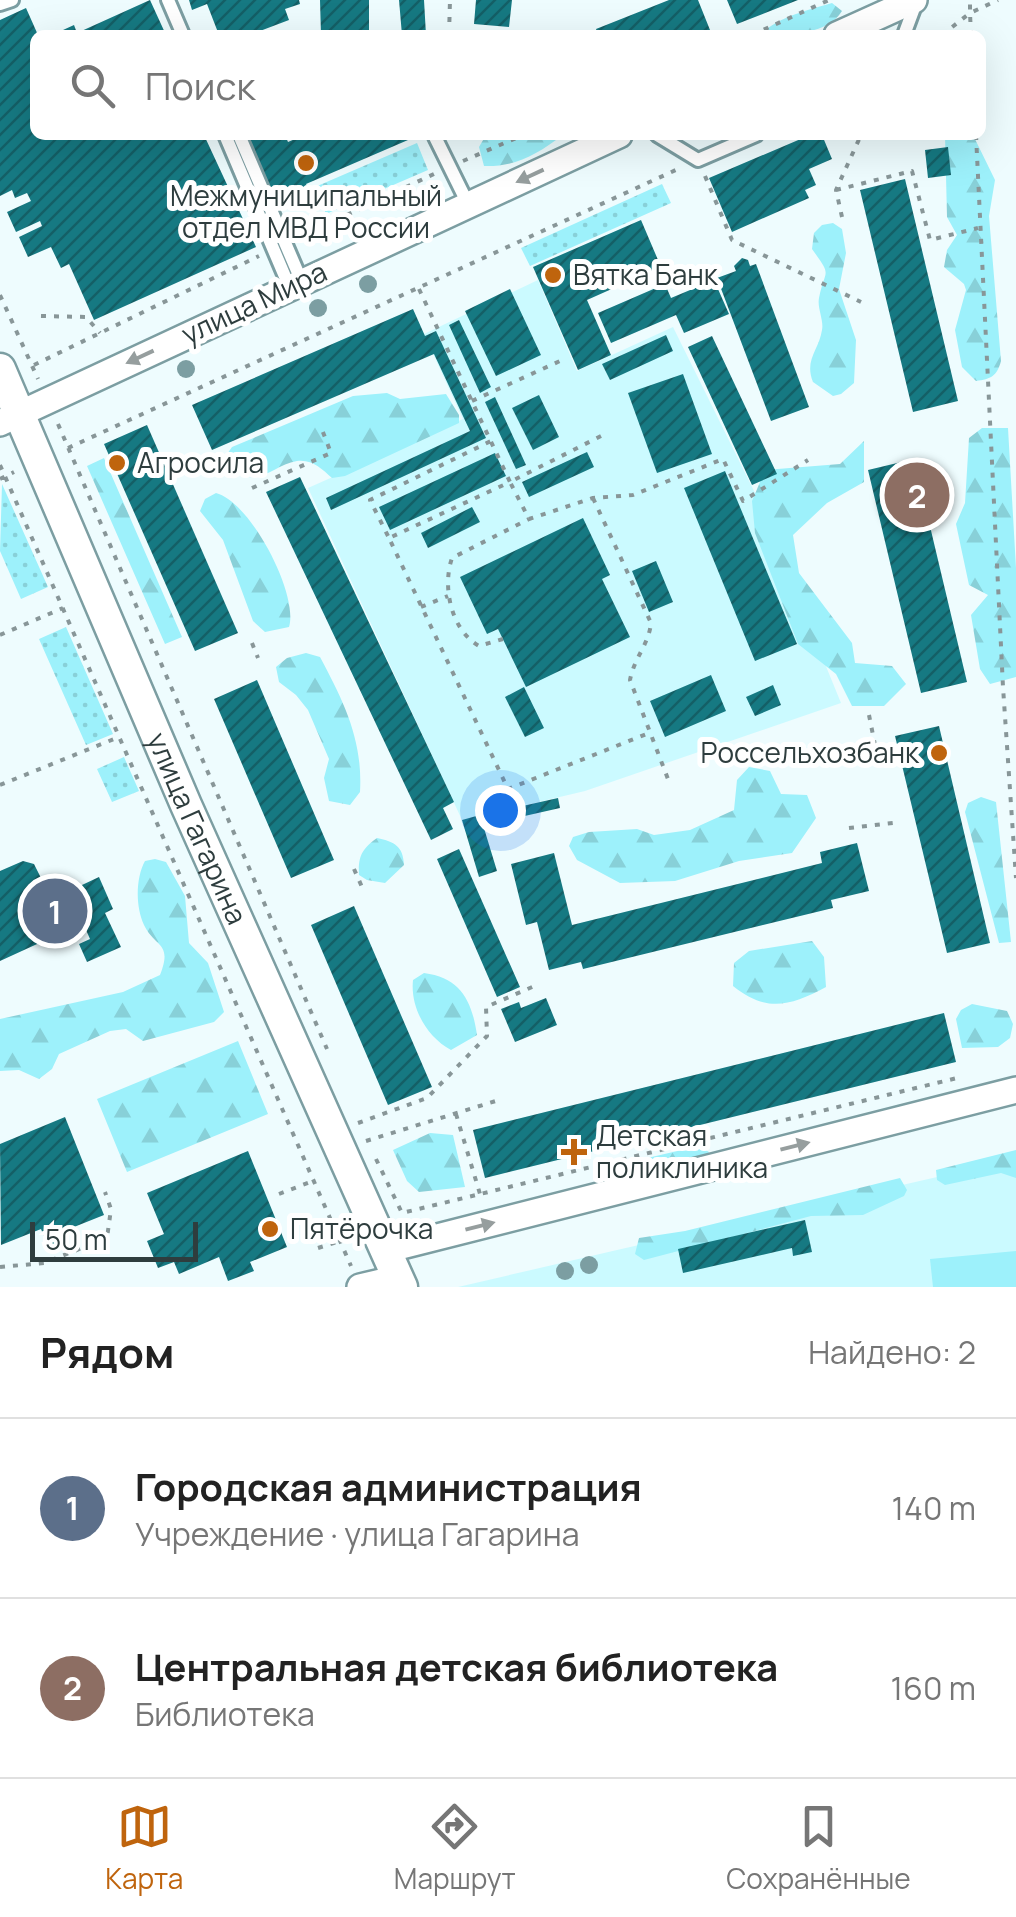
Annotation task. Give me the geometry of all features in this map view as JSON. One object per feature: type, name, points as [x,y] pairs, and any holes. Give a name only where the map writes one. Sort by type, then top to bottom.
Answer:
[{"type":"street","points":[[847,30],[916,0]]},
{"type":"street","name":"улица Мира","points":[[9,419],[608,140]]},
{"type":"street","name":"улица Гагарина","points":[[0,368],[9,419],[38,461],[320,1108],[400,1282]]},
{"type":"street","points":[[386,1250],[1016,1090]]},
{"type":"street","points":[[360,1287],[400,1282]]},
{"type":"lane","points":[[0,4],[12,0]]},
{"type":"lane","points":[[168,0],[180,30]]},
{"type":"lane","points":[[906,30],[916,0]]},
{"type":"lane","points":[[227,140],[280,246]]},
{"type":"lane","points":[[240,140],[295,283]]},
{"type":"lane","points":[[436,140],[468,204]]},
{"type":"lane","points":[[664,140],[698,160],[744,140]]},
{"type":"path","points":[[449,30],[450,0]]},
{"type":"path","points":[[763,30],[829,0]]},
{"type":"path","points":[[970,0],[971,30]]},
{"type":"path","points":[[948,30],[970,12],[998,0]]},
{"type":"path","points":[[33,366],[280,246],[511,140]]},
{"type":"path","points":[[842,217],[836,190],[859,140]]},
{"type":"path","points":[[976,140],[1016,878]]},
{"type":"path","points":[[38,461],[698,160],[732,240],[861,302]]},
{"type":"path","points":[[836,190],[912,170],[930,240],[980,227]]},
{"type":"path","points":[[419,289],[529,518]]},
{"type":"path","points":[[0,295],[327,1051]]},
{"type":"path","points":[[40,316],[86,317],[100,333]]},
{"type":"path","points":[[472,401],[560,361]]},
{"type":"path","points":[[252,488],[331,452],[321,427]]},
{"type":"path","points":[[389,538],[601,436]]},
{"type":"path","points":[[491,441],[370,500],[508,790],[648,733]]},
{"type":"path","points":[[502,639],[478,646],[467,639],[448,596],[446,576],[452,558],[529,518],[593,498],[634,496],[723,458],[742,501],[808,460]]},
{"type":"path","points":[[0,465],[360,1287]]},
{"type":"path","points":[[593,498],[651,623],[650,638],[633,664],[630,680],[668,779]]},
{"type":"path","points":[[422,607],[448,596]]},
{"type":"path","points":[[0,635],[62,608]]},
{"type":"path","points":[[252,644],[258,658]]},
{"type":"path","points":[[870,714],[876,750]]},
{"type":"path","points":[[0,785],[119,736]]},
{"type":"path","points":[[849,828],[893,822]]},
{"type":"path","points":[[354,869],[362,887]]},
{"type":"path","points":[[499,1100],[366,1142],[358,1123],[427,1098],[488,1036],[486,1007],[539,984]]},
{"type":"path","points":[[374,1156],[402,1213],[958,1078]]},
{"type":"path","points":[[456,1114],[480,1194]]},
{"type":"path","points":[[280,1194],[313,1181]]},
{"type":"path","points":[[0,1266],[44,1263],[107,1238],[111,1209],[105,1192]]},
{"type":"path","points":[[318,1248],[340,1241]]},
{"type":"shaded area","points":[[538,280],[577,371],[673,327],[756,495],[841,703],[585,791],[462,820],[308,488],[463,419],[424,334]]},
{"type":"shaded area","points":[[1016,1159],[1016,1287],[458,1287],[617,1250]]},
{"type":"green space","points":[[832,3],[842,11],[816,30],[766,30],[784,19]]},
{"type":"green space","points":[[483,140],[556,140],[526,158],[507,164],[484,166],[479,147]]},
{"type":"green space","points":[[945,140],[975,140],[995,180],[989,216],[1001,361],[993,376],[986,379],[976,381],[962,367],[955,330],[966,290],[944,267],[947,250],[957,235],[947,217]]},
{"type":"green space","points":[[417,143],[428,170],[326,214],[315,187]]},
{"type":"green space","points":[[662,184],[671,203],[530,266],[521,248]]},
{"type":"green space","points":[[833,223],[842,229],[846,253],[839,289],[856,340],[854,383],[833,396],[813,382],[810,367],[822,330],[819,302],[826,273],[812,249],[814,233],[822,225]]},
{"type":"green space","points":[[387,393],[400,399],[446,394],[459,415],[459,423],[345,476],[332,478],[316,465],[302,461],[254,477],[237,474],[227,466],[225,457],[232,447],[353,396]]},
{"type":"green space","points":[[982,428],[1008,428],[1016,568],[1016,677],[990,684],[980,669],[971,615],[988,595],[969,585],[956,524],[965,503],[969,438]]},
{"type":"green space","points":[[864,441],[864,482],[827,503],[793,535],[799,573],[852,643],[855,663],[892,666],[906,684],[884,706],[852,706],[836,674],[798,644],[755,533],[752,501],[765,470],[840,464]]},
{"type":"green space","points":[[104,458],[182,637],[165,644],[87,466]]},
{"type":"green space","points":[[2,484],[48,587],[21,599],[0,551]]},
{"type":"green space","points":[[216,493],[244,513],[269,551],[287,594],[289,627],[265,632],[253,621],[223,540],[200,511],[205,499]]},
{"type":"green space","points":[[66,627],[113,734],[86,745],[39,639]]},
{"type":"green space","points":[[306,653],[320,657],[355,738],[360,792],[350,805],[329,801],[324,778],[329,759],[308,710],[279,682],[276,667],[287,658]]},
{"type":"green space","points":[[124,757],[139,791],[112,802],[97,769]]},
{"type":"green space","points":[[749,767],[770,771],[781,794],[807,795],[816,818],[792,853],[739,861],[675,881],[620,883],[577,860],[569,846],[573,837],[589,832],[637,829],[654,835],[690,830],[734,810],[737,780]]},
{"type":"green space","points":[[981,797],[996,802],[1011,942],[999,943],[965,812],[968,803]]},
{"type":"green space","points":[[377,838],[389,841],[402,853],[404,865],[385,883],[359,875],[362,854]]},
{"type":"green space","points":[[145,861],[166,862],[185,896],[189,943],[208,963],[224,1012],[214,1022],[143,1041],[126,1029],[110,1031],[59,1054],[52,1069],[39,1079],[19,1070],[0,1071],[0,1019],[123,992],[160,975],[164,951],[144,925],[138,901],[142,868]]},
{"type":"green space","points":[[812,941],[824,957],[826,987],[779,1004],[757,1000],[733,986],[734,963],[749,951]]},
{"type":"green space","points":[[424,973],[456,986],[472,1012],[477,1035],[451,1050],[435,1038],[417,1011],[413,980]]},
{"type":"green space","points":[[972,1004],[1007,1011],[1013,1024],[1010,1038],[998,1047],[962,1048],[956,1019],[961,1010]]},
{"type":"green space","points":[[238,1041],[268,1114],[127,1172],[97,1099]]},
{"type":"green space","points":[[430,1133],[453,1135],[465,1187],[419,1192],[407,1181],[393,1150]]},
{"type":"green space","points":[[699,1146],[709,1152],[707,1157],[637,1177],[625,1176],[623,1170],[630,1162]]},
{"type":"green space","points":[[1016,1150],[1016,1178],[1001,1173],[945,1185],[937,1180],[936,1170]]},
{"type":"green space","points":[[900,1178],[907,1190],[904,1196],[863,1215],[811,1216],[644,1260],[635,1254],[639,1238],[685,1231]]},
{"type":"green space","points":[[1016,1251],[1016,1287],[933,1287],[930,1259]]},
{"type":"building","points":[[150,0],[164,30],[84,30]]},
{"type":"building","points":[[189,0],[299,0],[300,4],[285,9],[289,20],[262,30],[217,30],[207,4],[192,10]]},
{"type":"building","points":[[320,0],[369,0],[369,30],[321,30]]},
{"type":"building","points":[[399,0],[424,0],[426,30],[402,30]]},
{"type":"building","points":[[476,0],[512,0],[509,27],[474,24]]},
{"type":"building","points":[[669,0],[698,0],[710,30],[596,30]]},
{"type":"building","points":[[727,0],[798,0],[737,24]]},
{"type":"building","points":[[26,8],[36,30],[30,30],[30,140],[206,140],[256,247],[94,320],[69,264],[61,268],[51,247],[28,257],[19,237],[42,226],[40,221],[16,232],[7,212],[31,201],[27,193],[15,198],[12,190],[0,196],[0,20]]},
{"type":"building","name":"Межмуниципальный отдел МВД России","points":[[247,140],[408,140],[306,184],[310,193],[276,208]]},
{"type":"building","points":[[798,140],[824,140],[832,159],[809,169],[816,185],[805,190],[809,198],[732,232],[709,178]]},
{"type":"building","points":[[948,147],[951,175],[928,178],[925,150]]},
{"type":"building","points":[[905,179],[958,401],[913,412],[860,190]]},
{"type":"building","points":[[641,220],[661,267],[587,300],[611,355],[578,370],[533,267]]},
{"type":"building","points":[[742,258],[750,266],[756,264],[809,407],[771,421],[717,278],[736,271],[734,266]]},
{"type":"building","points":[[714,280],[729,314],[684,333],[676,315],[611,343],[598,313],[665,284],[671,298]]},
{"type":"building","points":[[510,289],[541,355],[496,376],[465,311]]},
{"type":"building","points":[[413,309],[425,336],[436,331],[486,438],[331,510],[326,498],[470,431],[434,354],[212,450],[192,405]]},
{"type":"building","points":[[459,320],[491,387],[480,393],[449,325]]},
{"type":"building","points":[[666,335],[673,351],[610,380],[602,364]]},
{"type":"building","points":[[712,336],[777,474],[752,485],[688,347]]},
{"type":"building","points":[[683,374],[712,454],[657,473],[628,393]]},
{"type":"building","points":[[539,395],[559,437],[533,450],[512,408]]},
{"type":"building","points":[[495,397],[526,465],[516,469],[485,402]]},
{"type":"building","points":[[147,425],[238,633],[195,651],[104,444]]},
{"type":"building","points":[[587,452],[594,467],[529,497],[522,482]]},
{"type":"building","points":[[495,453],[506,476],[390,530],[379,507]]},
{"type":"building","points":[[914,459],[967,682],[921,693],[868,470]]},
{"type":"building","points":[[725,471],[797,644],[755,661],[684,488]]},
{"type":"building","points":[[300,477],[454,802],[443,808],[453,829],[431,840],[266,492]]},
{"type":"building","points":[[472,507],[480,522],[428,548],[421,533]]},
{"type":"building","points":[[583,518],[610,575],[602,579],[630,637],[526,687],[498,629],[487,634],[460,577]]},
{"type":"building","points":[[656,561],[673,602],[649,612],[632,571]]},
{"type":"building","points":[[711,675],[726,711],[665,737],[650,701]]},
{"type":"building","points":[[257,680],[334,860],[291,878],[214,699]]},
{"type":"building","points":[[773,685],[781,705],[755,716],[746,697]]},
{"type":"building","points":[[524,687],[544,728],[525,737],[505,697]]},
{"type":"building","points":[[939,726],[990,943],[947,953],[895,736]]},
{"type":"building","points":[[558,798],[560,808],[503,821],[500,811]]},
{"type":"building","points":[[480,815],[497,871],[479,877],[462,820]]},
{"type":"building","points":[[857,843],[869,891],[831,900],[833,908],[583,969],[581,962],[549,970],[537,922],[526,925],[511,864],[554,853],[572,925],[822,863],[820,852]]},
{"type":"building","points":[[459,849],[520,987],[497,997],[437,859]]},
{"type":"building","points":[[23,861],[34,864],[41,878],[59,880],[65,893],[99,877],[113,909],[105,913],[121,947],[87,962],[79,944],[90,939],[83,923],[0,961],[0,871]]},
{"type":"building","points":[[354,906],[432,1087],[388,1105],[311,925]]},
{"type":"building","points":[[546,998],[557,1025],[515,1042],[501,1009],[519,1002],[521,1008]]},
{"type":"building","points":[[944,1013],[956,1062],[485,1178],[473,1130]]},
{"type":"building","points":[[65,1117],[104,1215],[64,1231],[68,1241],[49,1249],[41,1229],[1,1245],[0,1144]]},
{"type":"building","points":[[248,1151],[287,1247],[250,1262],[254,1271],[228,1281],[219,1257],[179,1274],[174,1262],[158,1268],[147,1241],[164,1234],[147,1193]]},
{"type":"building","points":[[805,1220],[812,1252],[793,1256],[792,1248],[683,1273],[678,1249]]},
{"type":"place","name":"Межмуниципальный отдел МВД России","points":[[306,163]]},
{"type":"place","name":"Вятка Банк","points":[[553,275]]},
{"type":"place","name":"Агросила","points":[[117,463]]},
{"type":"place","name":"Центральная детская библиотека","points":[[917,495]]},
{"type":"place","name":"Россельхозбанк","points":[[939,753]]},
{"type":"place","name":"Городская администрация","points":[[55,911]]},
{"type":"place","name":"Детская поликлиника","points":[[574,1152]]},
{"type":"place","name":"Пятёрочка","points":[[270,1229]]}]
